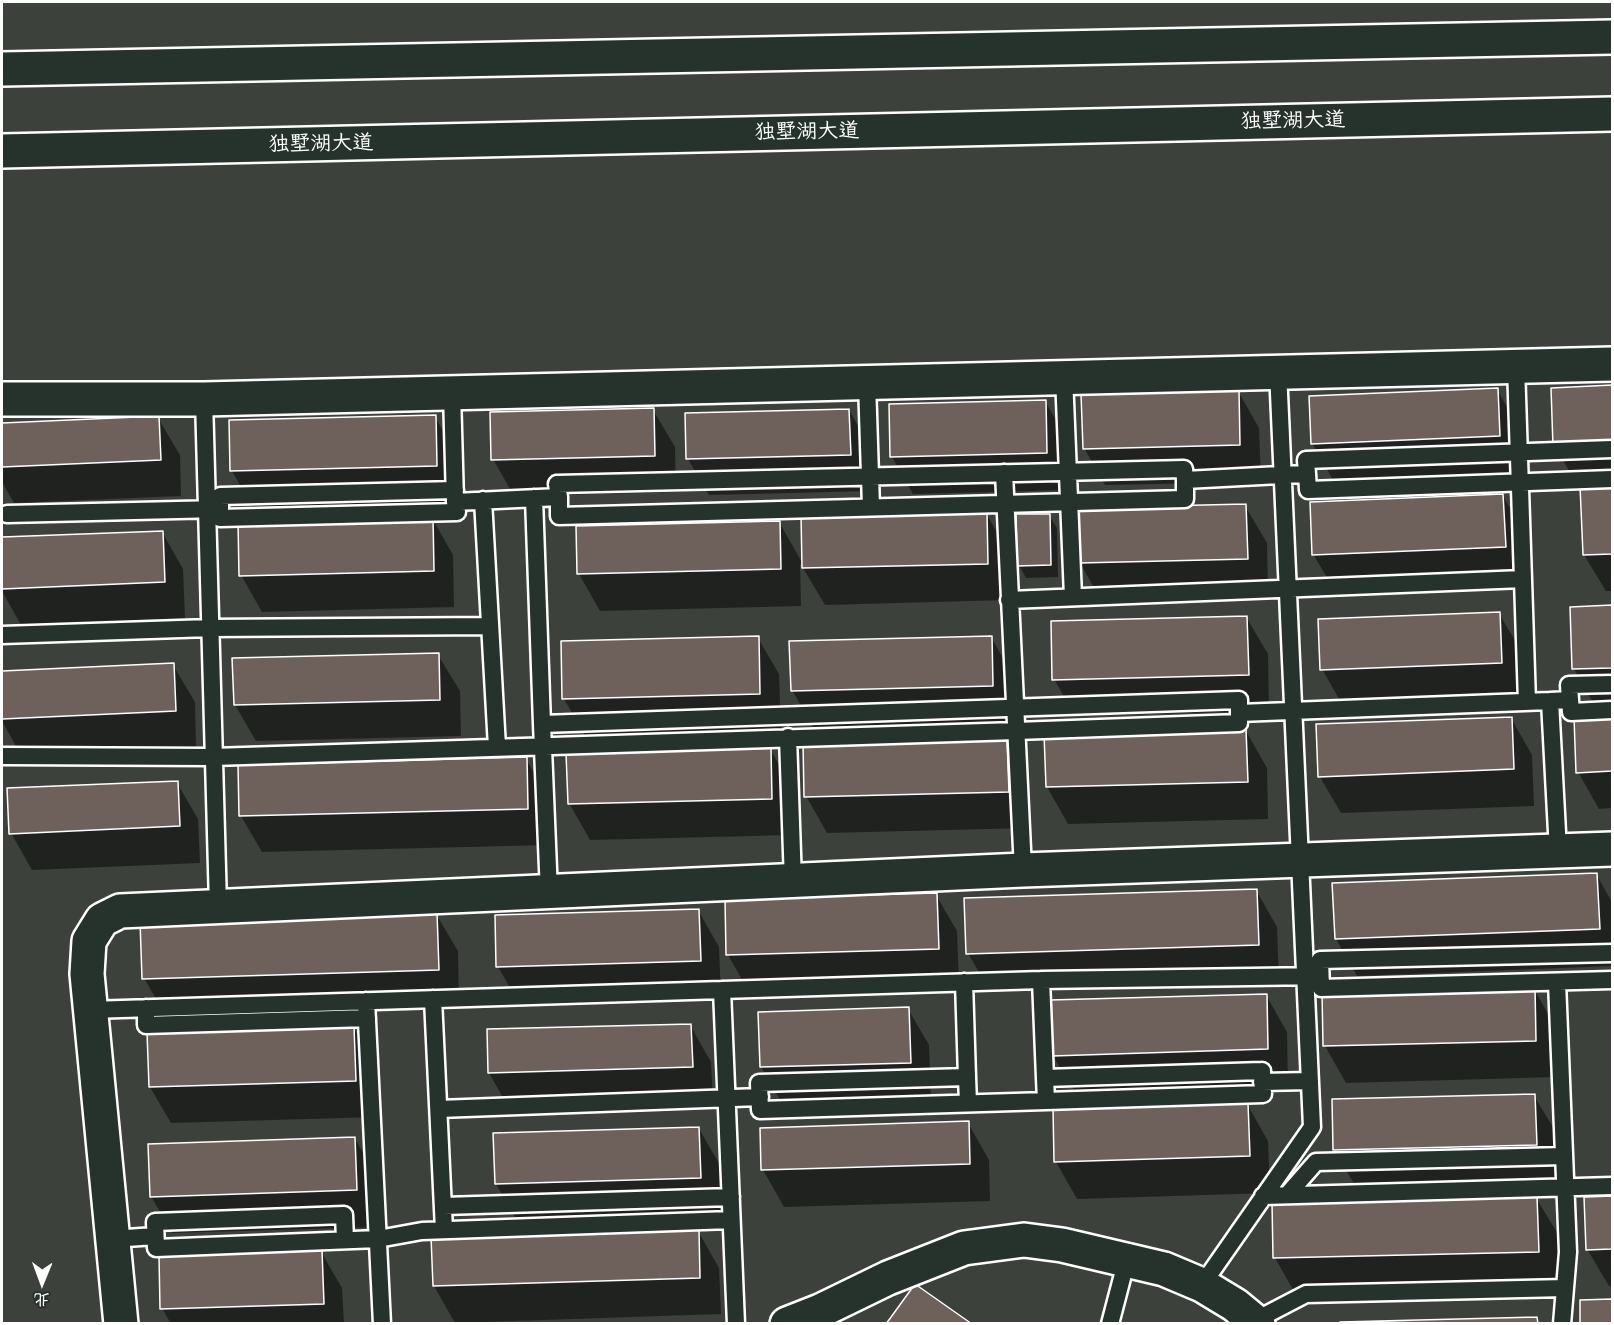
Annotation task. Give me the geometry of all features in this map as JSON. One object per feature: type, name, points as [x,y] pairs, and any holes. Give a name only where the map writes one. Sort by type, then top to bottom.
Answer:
[{"type":"street","points":[[2,69],[1612,37]]},
{"type":"street","name":"独墅湖大道","points":[[2,151],[1612,114]]},
{"type":"street","points":[[2,399],[204,399],[1612,364]]},
{"type":"street","points":[[121,1323],[87,974],[89,940],[102,920],[120,911],[1023,870],[1302,862],[1612,849]]},
{"type":"street","points":[[788,1323],[820,1311],[888,1278],[964,1248],[1024,1240],[1062,1245],[1164,1269],[1202,1285],[1256,1322]]},
{"type":"lane","points":[[1516,366],[1527,702]]},
{"type":"lane","points":[[1202,1285],[1312,1127],[1310,1081],[1314,976],[1302,862],[1280,475],[1278,371]]},
{"type":"lane","points":[[1064,376],[1073,597]]},
{"type":"lane","points":[[867,382],[871,507]]},
{"type":"lane","points":[[452,393],[455,496]]},
{"type":"lane","points":[[204,399],[213,509],[210,628],[218,905]]},
{"type":"lane","points":[[1612,449],[1306,460],[1308,490],[1612,479]]},
{"type":"lane","points":[[1184,469],[1185,499],[560,516],[557,484],[1004,473],[1067,472],[1184,469]]},
{"type":"lane","points":[[1004,473],[1023,870]]},
{"type":"lane","points":[[1185,480],[1307,474]]},
{"type":"lane","points":[[213,509],[220,496],[455,496],[483,500],[559,497]]},
{"type":"lane","points":[[534,498],[549,893]]},
{"type":"lane","points":[[483,500],[496,747]]},
{"type":"lane","points":[[7,514],[213,509]]},
{"type":"lane","points":[[1010,600],[1523,579]]},
{"type":"lane","points":[[2,634],[210,628],[490,627]]},
{"type":"lane","points":[[1612,684],[1569,685],[1571,712],[1612,710]]},
{"type":"lane","points":[[3,756],[213,757],[1239,723],[1239,700],[542,724]]},
{"type":"lane","points":[[1239,713],[1570,700]]},
{"type":"lane","points":[[1550,701],[1558,851]]},
{"type":"lane","points":[[788,737],[793,882]]},
{"type":"lane","points":[[1314,976],[1320,960],[1612,953]]},
{"type":"lane","points":[[90,1010],[964,982],[1314,976]]},
{"type":"lane","points":[[1314,976],[1321,988],[1612,980]]},
{"type":"lane","points":[[1041,980],[1046,1101]]},
{"type":"lane","points":[[964,982],[968,1103]]},
{"type":"lane","points":[[1557,982],[1568,1252],[1562,1323]]},
{"type":"lane","points":[[722,990],[736,1323]]},
{"type":"lane","points":[[433,999],[444,1230]]},
{"type":"lane","points":[[366,1001],[382,1323]]},
{"type":"lane","points":[[146,1008],[146,1025],[367,1018]]},
{"type":"lane","points":[[968,1077],[759,1083],[760,1110],[1263,1094],[1262,1071],[1045,1078]]},
{"type":"lane","points":[[1262,1082],[1310,1081]]},
{"type":"lane","points":[[439,1109],[760,1097]]},
{"type":"lane","points":[[1287,1195],[1316,1162],[1564,1156]]},
{"type":"lane","points":[[1263,1196],[1612,1186]]},
{"type":"lane","points":[[444,1206],[731,1197]]},
{"type":"lane","points":[[345,1240],[344,1215],[155,1222],[156,1248],[378,1239],[422,1231],[731,1220]]},
{"type":"lane","points":[[112,1239],[155,1236]]},
{"type":"lane","points":[[1110,1323],[1127,1259]]},
{"type":"lane","points":[[1256,1322],[1306,1294],[1565,1288]]},
{"type":"building","points":[[1612,385],[1612,444],[1553,447],[1551,388]]},
{"type":"building","points":[[1498,388],[1500,436],[1311,444],[1309,396]]},
{"type":"building","points":[[1239,390],[1240,445],[1083,449],[1081,394]]},
{"type":"building","points":[[1046,400],[1047,453],[890,457],[889,404]]},
{"type":"building","points":[[654,408],[655,456],[491,460],[490,412]]},
{"type":"building","points":[[849,409],[851,455],[686,459],[685,413]]},
{"type":"building","points":[[436,415],[437,466],[230,471],[229,420]]},
{"type":"building","points":[[159,416],[161,460],[2,467],[2,423]]},
{"type":"building","points":[[1612,485],[1612,554],[1583,555],[1580,486]]},
{"type":"building","points":[[1503,494],[1506,547],[1312,555],[1310,502]]},
{"type":"building","points":[[1246,504],[1248,559],[1079,563],[1077,508]]},
{"type":"building","points":[[987,512],[988,564],[802,568],[801,516]]},
{"type":"building","points":[[1016,514],[1050,514],[1051,565],[1017,566]]},
{"type":"building","points":[[433,517],[434,571],[239,576],[238,522]]},
{"type":"building","points":[[780,521],[781,569],[577,574],[576,526]]},
{"type":"building","points":[[163,531],[165,582],[2,589],[2,537]]},
{"type":"building","points":[[1612,605],[1612,668],[1572,669],[1570,607]]},
{"type":"building","points":[[1500,612],[1502,663],[1320,670],[1318,619]]},
{"type":"building","points":[[1247,616],[1249,675],[1052,680],[1051,621]]},
{"type":"building","points":[[759,636],[760,694],[562,699],[561,641]]},
{"type":"building","points":[[992,636],[993,686],[791,691],[789,641]]},
{"type":"building","points":[[439,653],[440,700],[234,705],[232,658]]},
{"type":"building","points":[[174,663],[176,711],[2,719],[2,671]]},
{"type":"building","points":[[1612,716],[1612,771],[1576,773],[1574,718]]},
{"type":"building","points":[[1512,717],[1514,769],[1318,777],[1316,724]]},
{"type":"building","points":[[1246,729],[1248,782],[1046,787],[1044,734]]},
{"type":"building","points":[[1007,738],[1009,792],[804,797],[803,743]]},
{"type":"building","points":[[771,748],[772,799],[568,804],[566,753]]},
{"type":"building","points":[[527,757],[528,809],[239,816],[238,765]]},
{"type":"building","points":[[178,781],[180,826],[9,834],[7,788]]},
{"type":"building","points":[[1597,873],[1600,929],[1335,939],[1332,883]]},
{"type":"building","points":[[1257,889],[1259,945],[966,954],[964,898]]},
{"type":"building","points":[[937,893],[939,949],[726,955],[725,899]]},
{"type":"building","points":[[699,909],[701,961],[496,967],[495,915]]},
{"type":"building","points":[[437,912],[439,970],[142,979],[140,921]]},
{"type":"building","points":[[1535,987],[1536,1041],[1323,1046],[1322,993]]},
{"type":"building","points":[[1267,994],[1268,1049],[1052,1056],[1050,1000]]},
{"type":"building","points":[[909,1007],[911,1063],[760,1067],[758,1012]]},
{"type":"building","points":[[691,1024],[693,1067],[488,1073],[487,1029]]},
{"type":"building","points":[[354,1026],[356,1081],[149,1087],[147,1032]]},
{"type":"building","points":[[1535,1094],[1537,1145],[1333,1150],[1332,1099]]},
{"type":"building","points":[[1248,1103],[1250,1156],[1054,1162],[1053,1109]]},
{"type":"building","points":[[969,1121],[970,1164],[761,1170],[760,1128]]},
{"type":"building","points":[[699,1127],[701,1178],[495,1184],[493,1133]]},
{"type":"building","points":[[355,1137],[357,1190],[150,1197],[148,1144]]},
{"type":"building","points":[[1537,1196],[1539,1252],[1273,1258],[1272,1203]]},
{"type":"building","points":[[1612,1196],[1612,1249],[1586,1250],[1584,1197]]},
{"type":"building","points":[[699,1229],[700,1278],[433,1286],[431,1237]]},
{"type":"building","points":[[322,1250],[324,1304],[160,1309],[159,1256]]},
{"type":"building","points":[[915,1284],[972,1324],[886,1324]]},
{"type":"building","points":[[1612,1299],[1612,1324],[1580,1324],[1580,1300]]},
{"type":"building","points":[[1537,1317],[1538,1324],[1340,1322]]}]
